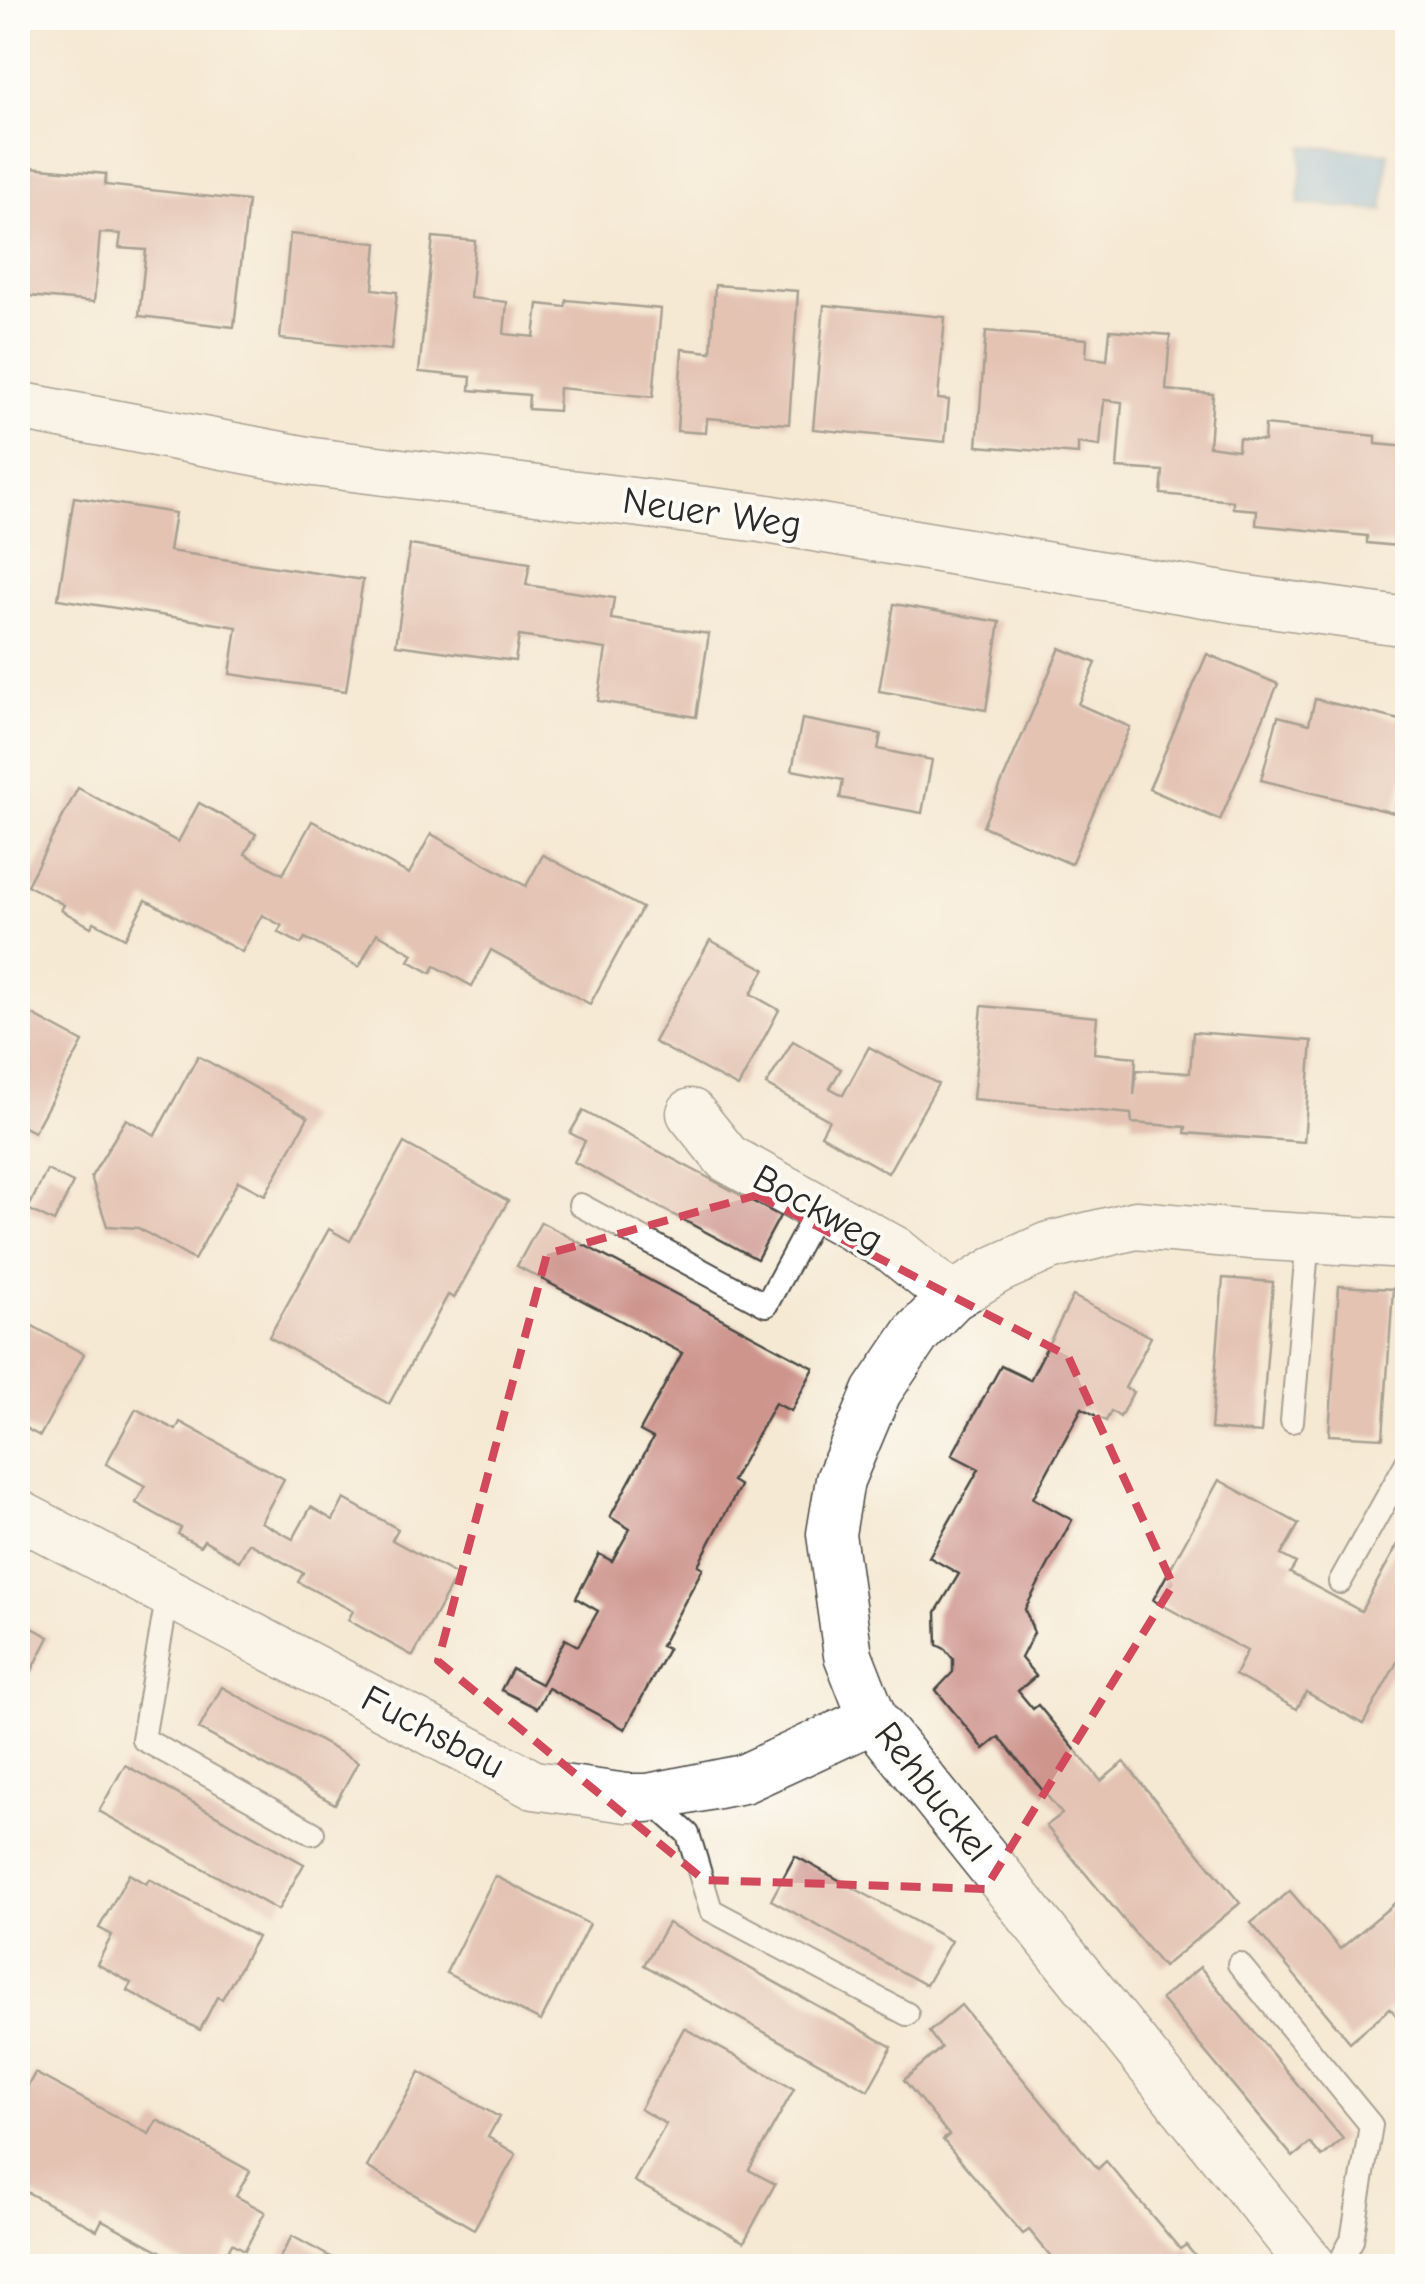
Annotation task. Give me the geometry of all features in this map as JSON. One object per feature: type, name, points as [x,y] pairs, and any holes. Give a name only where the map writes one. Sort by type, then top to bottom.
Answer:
[{"type":"street","name":"Neuer Weg","points":[[18,406],[313,462],[761,518],[1221,596],[1408,622]]},
{"type":"street","name":"Bockweg","points":[[692,1114],[727,1158],[894,1250],[952,1298]]},
{"type":"street","name":"Rehbuckel","points":[[1312,2266],[873,1719],[848,1655],[831,1534],[840,1480],[877,1392],[918,1332],[952,1298],[998,1269],[1049,1246],[1136,1225],[1408,1244]]},
{"type":"street","name":"Fuchsbau","points":[[18,1514],[534,1785],[648,1798],[743,1779],[873,1719]]},
{"type":"lane","points":[[580,1205],[766,1304],[818,1206]]},
{"type":"lane","points":[[1292,1421],[1308,1238]]},
{"type":"lane","points":[[1340,1582],[1408,1460]]},
{"type":"lane","points":[[168,1593],[143,1739],[313,1833]]},
{"type":"lane","points":[[648,1798],[688,1834],[711,1910],[907,2014]]},
{"type":"lane","points":[[1239,1964],[1372,2125],[1352,2240],[1338,2266]]},
{"type":"highlighted area","points":[[757,1195],[1068,1356],[1173,1585],[985,1889],[704,1880],[438,1661],[547,1254]]},
{"type":"water","points":[[1303,146],[1388,153],[1383,211],[1299,204]]},
{"type":"building","points":[[18,166],[106,174],[105,185],[248,201],[234,327],[139,316],[146,250],[119,248],[121,234],[100,233],[94,302],[18,295]]},
{"type":"building","points":[[290,234],[377,243],[373,289],[397,292],[391,350],[280,339]]},
{"type":"building","points":[[433,237],[475,241],[470,298],[507,302],[504,334],[534,337],[538,304],[565,307],[567,300],[661,309],[653,397],[559,388],[558,411],[528,409],[529,395],[470,390],[471,377],[419,372]]},
{"type":"building","points":[[715,285],[798,291],[789,424],[707,418],[706,433],[677,431],[682,349],[711,352]]},
{"type":"building","points":[[824,305],[945,317],[938,399],[949,400],[945,442],[813,429]]},
{"type":"building","points":[[1110,330],[1170,335],[1166,390],[1213,394],[1209,446],[1238,450],[1239,438],[1264,441],[1265,425],[1376,436],[1376,444],[1408,447],[1408,547],[1367,543],[1367,536],[1256,525],[1257,510],[1233,508],[1233,501],[1161,494],[1163,471],[1117,468],[1122,402],[1104,400],[1100,446],[1078,443],[1078,454],[977,446],[986,331],[1087,339],[1086,357],[1107,360]]},
{"type":"building","points":[[74,497],[175,513],[169,551],[363,580],[346,691],[230,674],[237,627],[58,599]]},
{"type":"building","points":[[410,545],[530,563],[526,585],[614,598],[611,619],[709,634],[696,717],[598,701],[606,649],[519,636],[515,661],[396,645]]},
{"type":"building","points":[[894,604],[1000,622],[986,710],[879,691]]},
{"type":"building","points":[[1060,648],[1096,663],[1078,704],[1130,727],[1071,864],[983,826]]},
{"type":"building","points":[[1207,654],[1278,684],[1220,820],[1149,789]]},
{"type":"building","points":[[1315,699],[1408,722],[1408,758],[1394,813],[1261,780],[1278,716],[1309,724]]},
{"type":"building","points":[[802,719],[881,734],[878,749],[932,760],[922,813],[840,798],[843,780],[792,770]]},
{"type":"building","points":[[78,788],[178,842],[199,803],[256,834],[245,854],[283,874],[312,821],[409,874],[431,834],[526,886],[543,855],[642,908],[590,1004],[491,950],[472,986],[435,966],[431,973],[409,961],[413,954],[377,933],[359,967],[305,938],[301,944],[278,932],[282,926],[262,915],[242,952],[146,900],[125,938],[94,922],[91,927],[61,910],[64,905],[27,885]]},
{"type":"building","points":[[710,940],[765,969],[751,994],[779,1010],[738,1087],[654,1042]]},
{"type":"building","points":[[982,1006],[1097,1017],[1094,1053],[1136,1057],[1134,1095],[1137,1070],[1190,1073],[1193,1032],[1312,1041],[1304,1142],[1185,1133],[1186,1127],[1132,1123],[1131,1114],[973,1099]]},
{"type":"building","points":[[18,1007],[83,1042],[34,1132],[18,1124]]},
{"type":"building","points":[[793,1041],[841,1069],[830,1088],[843,1095],[869,1047],[938,1084],[888,1173],[821,1135],[829,1120],[766,1085]]},
{"type":"building","points":[[198,1056],[308,1117],[265,1195],[238,1181],[194,1260],[138,1228],[107,1226],[91,1177],[126,1119],[155,1135]]},
{"type":"building","points":[[583,1111],[780,1216],[757,1259],[574,1162],[585,1141],[570,1133]]},
{"type":"building","points":[[404,1143],[508,1201],[454,1298],[448,1295],[389,1404],[269,1337],[329,1229],[350,1241]]},
{"type":"building","points":[[47,1170],[73,1183],[54,1222],[28,1209]]},
{"type":"building","points":[[541,1222],[814,1368],[791,1411],[775,1403],[732,1481],[740,1486],[698,1565],[703,1568],[661,1646],[668,1649],[625,1729],[548,1688],[537,1708],[501,1690],[512,1669],[541,1684],[565,1639],[578,1646],[598,1611],[576,1598],[599,1554],[612,1561],[630,1529],[610,1517],[653,1438],[640,1431],[682,1353],[517,1266]]},
{"type":"building","points":[[1223,1278],[1273,1282],[1261,1433],[1211,1429]]},
{"type":"building","points":[[1339,1286],[1393,1289],[1383,1438],[1329,1435]]},
{"type":"building","points":[[1073,1296],[1151,1337],[1125,1388],[1133,1392],[1120,1417],[1111,1411],[1106,1421],[1082,1408],[1033,1498],[1072,1520],[1025,1609],[1034,1633],[1021,1658],[1036,1676],[1018,1691],[1033,1709],[1038,1705],[1101,1781],[1124,1762],[1240,1903],[1163,1967],[1046,1826],[1062,1814],[999,1737],[984,1749],[936,1690],[953,1672],[953,1659],[937,1645],[936,1612],[959,1574],[929,1557],[979,1469],[952,1455],[1001,1366],[1030,1380]]},
{"type":"building","points":[[18,1318],[84,1354],[40,1436],[18,1424]]},
{"type":"building","points":[[136,1409],[176,1430],[180,1422],[284,1479],[261,1522],[293,1539],[311,1507],[333,1520],[344,1499],[398,1529],[392,1540],[457,1575],[413,1656],[348,1620],[353,1611],[298,1582],[303,1573],[249,1543],[239,1561],[204,1540],[200,1546],[178,1534],[181,1528],[136,1503],[145,1486],[106,1464]]},
{"type":"building","points":[[1219,1480],[1299,1524],[1281,1555],[1296,1563],[1290,1573],[1361,1611],[1408,1526],[1408,1642],[1363,1724],[1306,1692],[1297,1709],[1235,1675],[1247,1651],[1153,1600]]},
{"type":"building","points":[[18,1620],[49,1637],[18,1698]]},
{"type":"building","points":[[222,1687],[358,1762],[335,1804],[199,1729]]},
{"type":"building","points":[[125,1765],[304,1864],[278,1910],[99,1811]]},
{"type":"building","points":[[795,1856],[951,1941],[926,1985],[771,1900]]},
{"type":"building","points":[[129,1874],[146,1884],[149,1879],[257,1937],[200,2030],[127,1990],[131,1983],[97,1964],[112,1935],[99,1928]]},
{"type":"building","points":[[495,1876],[589,1924],[541,2021],[446,1973]]},
{"type":"building","points":[[1290,1891],[1340,1949],[1408,1892],[1408,2029],[1390,2008],[1350,2042],[1251,1923]]},
{"type":"building","points":[[668,1923],[892,2047],[868,2090],[644,1965]]},
{"type":"building","points":[[1200,1967],[1343,2139],[1322,2157],[1310,2143],[1293,2157],[1161,1999]]},
{"type":"building","points":[[961,2005],[1098,2169],[1106,2161],[1180,2249],[1186,2245],[1203,2266],[1059,2266],[1029,2230],[1023,2234],[943,2140],[949,2135],[904,2080],[941,2048],[929,2032]]},
{"type":"building","points":[[684,2028],[794,2089],[749,2170],[775,2184],[744,2242],[634,2181],[666,2124],[640,2109]]},
{"type":"building","points":[[420,2072],[499,2117],[488,2137],[516,2154],[474,2229],[367,2167]]},
{"type":"building","points":[[35,2073],[149,2134],[157,2120],[250,2171],[236,2196],[265,2212],[245,2250],[232,2243],[220,2266],[188,2266],[102,2220],[97,2230],[18,2187],[18,2084],[26,2089]]},
{"type":"building","points":[[292,2236],[347,2266],[275,2266]]}]
